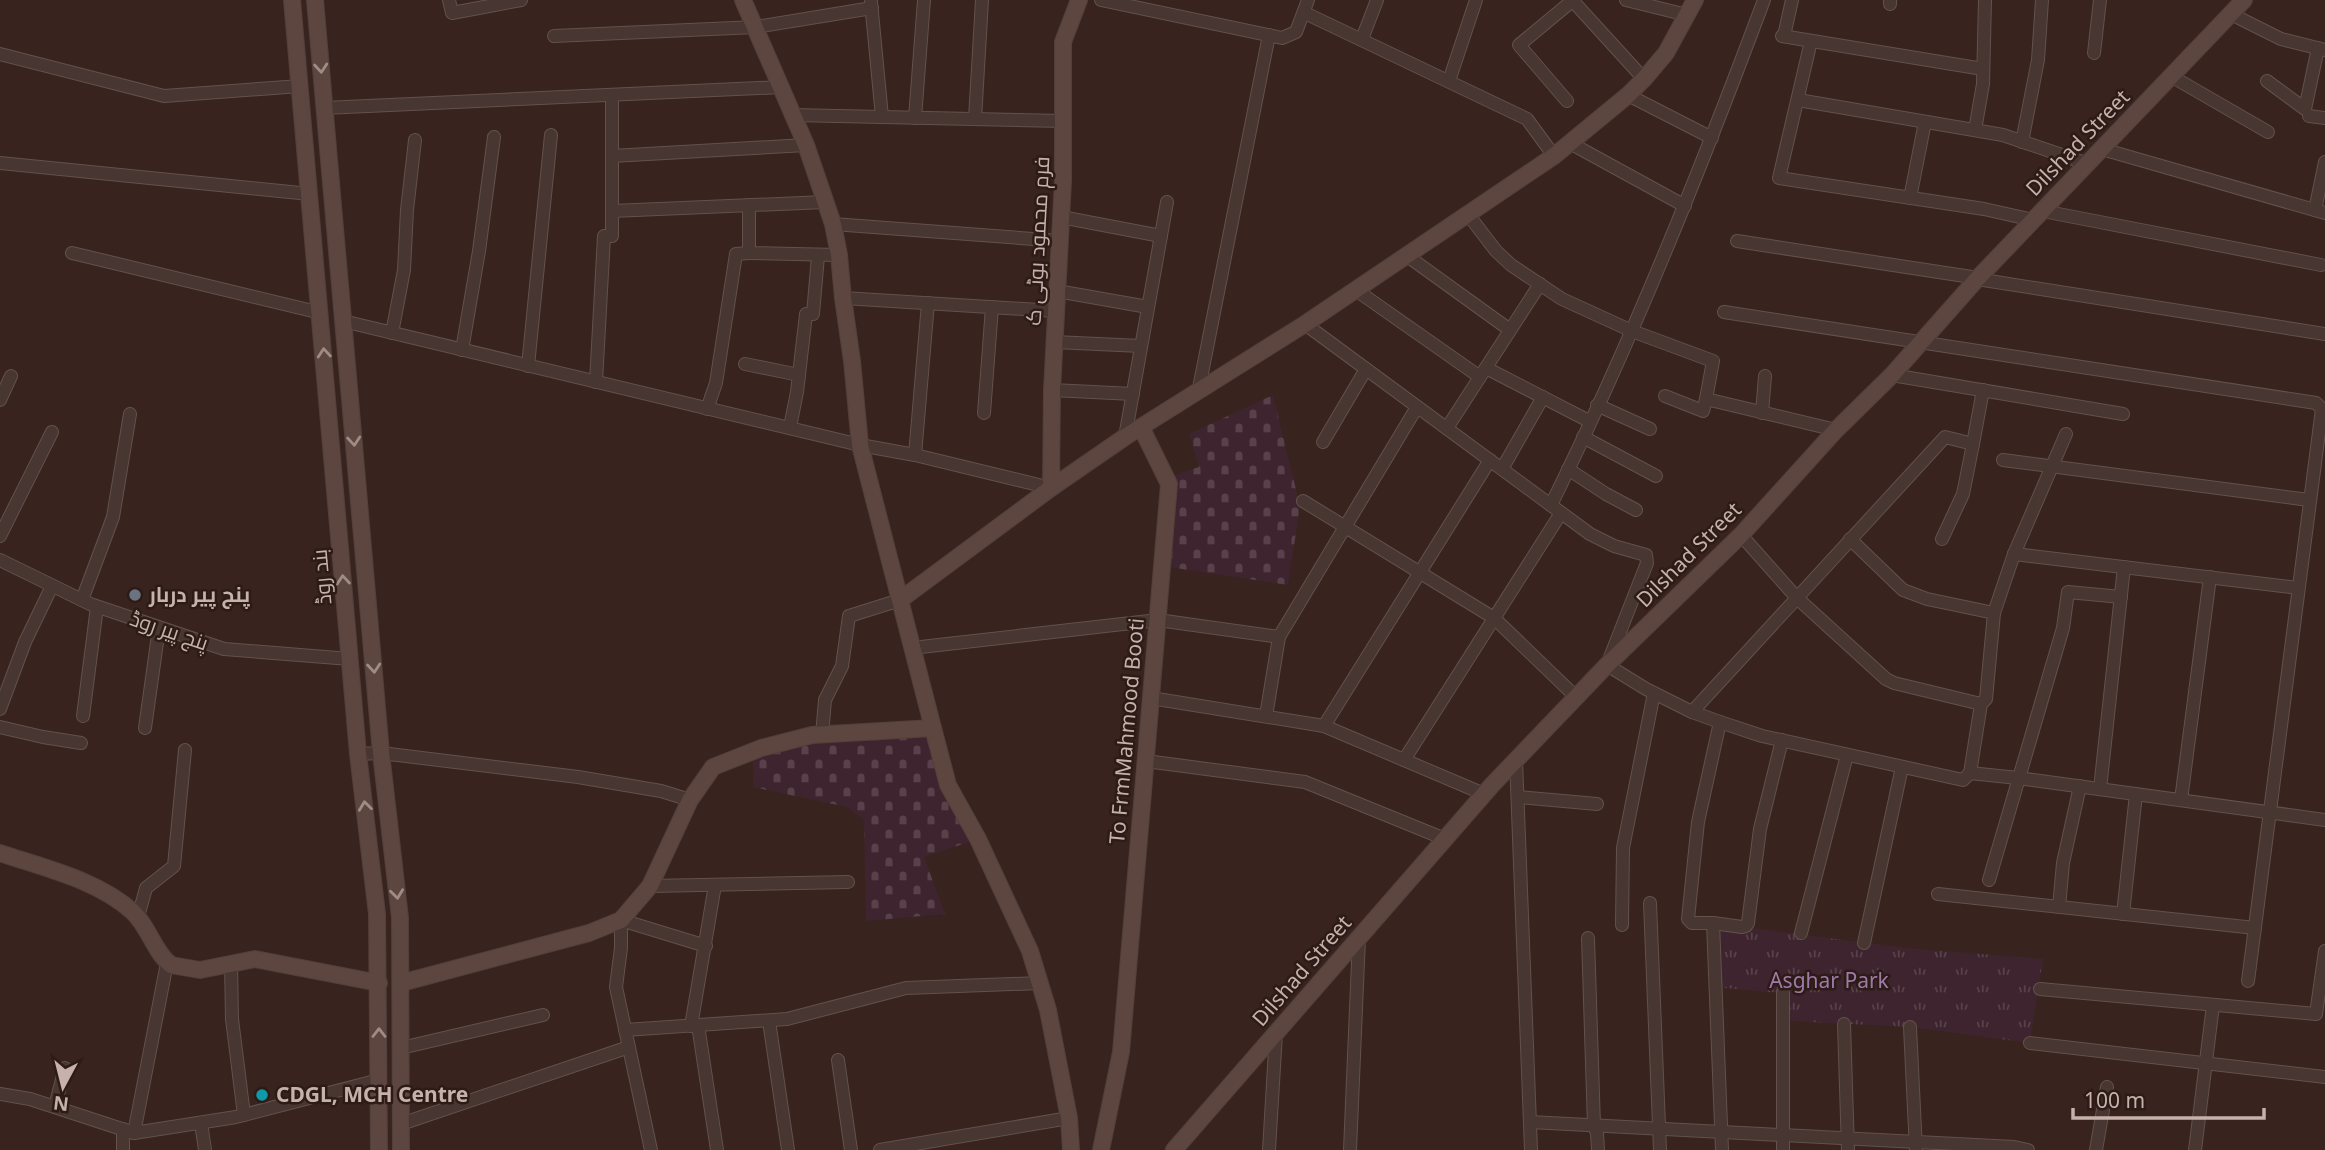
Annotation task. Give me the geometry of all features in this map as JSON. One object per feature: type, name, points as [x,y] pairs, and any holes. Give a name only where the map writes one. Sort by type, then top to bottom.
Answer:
[{"type":"street","name":"بند روڈ","points":[[292,0],[358,754],[374,878],[379,983],[379,1150]]},
{"type":"street","name":"بند روڈ","points":[[315,0],[381,753],[400,918],[401,1150]]},
{"type":"street","points":[[449,0],[452,13],[521,0]]},
{"type":"street","points":[[743,0],[806,145],[833,225],[839,255],[860,445],[912,648],[948,785],[978,839],[1030,951],[1048,1010],[1069,1118],[1071,1150]]},
{"type":"street","points":[[915,118],[924,0]]},
{"type":"street","points":[[975,119],[982,0]]},
{"type":"street","name":"فرم محمود بوٹی ک","points":[[1051,488],[1052,390],[1061,217],[1063,43],[1079,0]]},
{"type":"street","points":[[1101,0],[1282,38],[1296,32],[1306,7],[1362,39],[1527,120],[1554,156]]},
{"type":"street","points":[[1362,39],[1377,0]]},
{"type":"street","points":[[1449,81],[1476,0]]},
{"type":"street","points":[[1567,101],[1519,45],[1572,0],[1644,79]]},
{"type":"street","points":[[1626,0],[1687,15]]},
{"type":"street","points":[[822,735],[825,700],[842,666],[849,616],[900,600],[1051,488],[1125,437],[1199,388],[1305,324],[1554,156],[1644,79],[1666,54],[1695,0]]},
{"type":"street","points":[[1550,505],[1632,331],[1685,206],[1764,0]]},
{"type":"street","points":[[1792,0],[1783,36],[1983,69]]},
{"type":"street","points":[[1975,130],[1983,84],[1985,0]]},
{"type":"street","points":[[2022,142],[2038,60],[2042,0]]},
{"type":"street","points":[[2094,53],[2100,0]]},
{"type":"street","name":"Dilshad Street","points":[[1174,1150],[1189,1142],[1276,1033],[1516,760],[1607,666],[1741,535],[1836,430],[1924,341],[1977,278],[2244,0]]},
{"type":"street","points":[[554,36],[756,27],[871,4],[882,117]]},
{"type":"street","points":[[2231,14],[2281,39],[2322,49],[2305,109],[2267,82]]},
{"type":"street","points":[[1199,388],[1269,35]]},
{"type":"street","points":[[1811,41],[1779,178],[2038,216],[2321,265]]},
{"type":"street","points":[[0,54],[164,96],[300,86]]},
{"type":"street","points":[[2171,76],[2268,132]]},
{"type":"street","points":[[324,107],[782,88]]},
{"type":"street","points":[[1628,94],[1712,138]]},
{"type":"street","points":[[596,382],[604,236],[612,236],[612,95]]},
{"type":"street","points":[[1798,100],[2003,135],[2088,164]]},
{"type":"street","points":[[793,115],[1063,121]]},
{"type":"street","points":[[2309,116],[2325,118]]},
{"type":"street","points":[[1910,198],[1925,122]]},
{"type":"street","points":[[528,366],[551,135]]},
{"type":"street","points":[[462,350],[479,251],[494,137]]},
{"type":"street","points":[[392,333],[404,270],[407,209],[415,141]]},
{"type":"street","points":[[1570,143],[1685,206]]},
{"type":"street","points":[[612,156],[806,145]]},
{"type":"street","points":[[2102,149],[2320,212],[2325,162]]},
{"type":"street","points":[[0,163],[310,194]]},
{"type":"street","points":[[612,211],[825,202]]},
{"type":"street","points":[[1125,437],[1167,202]]},
{"type":"street","points":[[749,253],[750,205]]},
{"type":"street","points":[[1467,213],[1496,251],[1562,299],[1632,331],[1713,361],[1703,411],[1665,396]]},
{"type":"street","points":[[1061,217],[1161,236]]},
{"type":"street","points":[[833,225],[1060,242]]},
{"type":"street","points":[[1737,242],[2325,334]]},
{"type":"street","points":[[72,253],[321,313]]},
{"type":"street","points":[[707,409],[716,383],[736,254],[839,255]]},
{"type":"street","points":[[1406,255],[1510,330]]},
{"type":"street","points":[[790,428],[806,314],[813,314],[818,256]]},
{"type":"street","points":[[1447,428],[1540,284]]},
{"type":"street","points":[[1356,290],[1483,373],[1543,397],[1589,421]]},
{"type":"street","points":[[1057,291],[1148,307]]},
{"type":"street","points":[[843,298],[1056,312]]},
{"type":"street","points":[[915,455],[928,303]]},
{"type":"street","points":[[984,413],[992,307]]},
{"type":"street","points":[[1724,312],[2316,403],[2322,409],[2248,981]]},
{"type":"street","points":[[343,321],[1051,488]]},
{"type":"street","points":[[1305,324],[1590,534],[1614,546],[1646,555],[1648,559],[1607,666],[1692,712],[1720,722],[1782,740],[1964,780],[1970,773],[1981,704],[1986,699],[1994,613],[2014,554],[2066,434]]},
{"type":"street","points":[[1054,342],[1141,346]]},
{"type":"street","points":[[745,365],[799,375]]},
{"type":"street","points":[[1323,442],[1366,369]]},
{"type":"street","points":[[1892,375],[2123,414]]},
{"type":"street","points":[[0,400],[11,376]]},
{"type":"street","points":[[1762,414],[1765,376]]},
{"type":"street","points":[[1052,390],[1133,394]]},
{"type":"street","points":[[1942,539],[1962,494],[1983,390]]},
{"type":"street","points":[[1502,469],[1543,397]]},
{"type":"street","points":[[1706,399],[1836,430]]},
{"type":"street","points":[[1597,405],[1650,429]]},
{"type":"street","points":[[1266,716],[1279,637],[1417,407]]},
{"type":"street","points":[[82,600],[113,517],[130,414]]},
{"type":"street","name":"To FrmMahmood Booti","points":[[1101,1150],[1121,1052],[1169,484],[1141,427]]},
{"type":"street","points":[[0,536],[52,432]]},
{"type":"street","points":[[1583,437],[1656,476]]},
{"type":"street","points":[[1692,712],[1945,437],[1973,444]]},
{"type":"street","points":[[1324,726],[1490,460]]},
{"type":"street","points":[[2003,460],[2309,500]]},
{"type":"street","points":[[1568,469],[1636,510]]},
{"type":"street","points":[[1303,501],[1494,618],[1576,697]]},
{"type":"street","points":[[1404,760],[1562,513]]},
{"type":"street","points":[[1741,535],[1797,598],[1886,679],[1981,704]]},
{"type":"street","points":[[1850,539],[1903,590],[1927,599],[1994,613]]},
{"type":"street","points":[[2014,554],[2298,588]]},
{"type":"street","name":"پنج پیر روڈ","points":[[0,560],[97,607],[224,649],[350,659]]},
{"type":"street","points":[[2100,789],[2124,567]]},
{"type":"street","points":[[2181,800],[2210,577]]},
{"type":"street","points":[[0,709],[25,642],[52,586]]},
{"type":"street","points":[[1989,880],[2063,628],[2068,592],[2120,597]]},
{"type":"street","points":[[83,716],[97,607]]},
{"type":"street","points":[[912,648],[1158,620],[1279,637]]},
{"type":"street","points":[[145,729],[159,628]]},
{"type":"street","points":[[1622,925],[1623,848],[1654,693]]},
{"type":"street","points":[[1151,698],[1324,726],[1485,794]]},
{"type":"street","points":[[1720,722],[1698,822],[1688,919],[1692,923],[1742,927],[1748,923],[1760,829],[1782,740]]},
{"type":"street","points":[[0,727],[81,743]]},
{"type":"street","points":[[401,983],[567,940],[621,920],[650,886],[690,800],[713,767],[761,748],[822,735],[933,728]]},
{"type":"street","points":[[138,917],[146,888],[174,866],[185,750]]},
{"type":"street","points":[[358,754],[381,753],[578,777],[661,791],[690,800]]},
{"type":"street","points":[[1801,933],[1847,755]]},
{"type":"street","points":[[1516,760],[1531,1150]]},
{"type":"street","points":[[1146,761],[1305,782],[1445,839]]},
{"type":"street","points":[[1864,943],[1902,767]]},
{"type":"street","points":[[1970,773],[2325,820]]},
{"type":"street","points":[[2059,907],[2063,863],[2080,786]]},
{"type":"street","points":[[2123,914],[2136,794]]},
{"type":"street","points":[[1518,797],[1597,804]]},
{"type":"street","points":[[0,853],[78,880],[117,900],[138,917],[167,963],[123,1150]]},
{"type":"street","points":[[650,886],[848,882]]},
{"type":"street","points":[[715,885],[695,1026],[718,1150]]},
{"type":"street","points":[[1938,894],[2255,928]]},
{"type":"street","points":[[1650,904],[1660,1150]]},
{"type":"street","points":[[621,920],[706,946]]},
{"type":"street","points":[[621,920],[616,987],[651,1150]]},
{"type":"street","points":[[1713,923],[1722,1150]]},
{"type":"street","points":[[1350,1150],[1359,938]]},
{"type":"street","points":[[1588,938],[1594,1126],[1598,1150]]},
{"type":"street","points":[[2040,989],[2316,1014],[2325,951]]},
{"type":"street","points":[[167,963],[200,970],[255,959],[379,983]]},
{"type":"street","points":[[231,963],[232,1019],[244,1115]]},
{"type":"street","points":[[625,1030],[787,1019],[906,988],[1040,983]]},
{"type":"street","points":[[1783,993],[1783,1150]]},
{"type":"street","points":[[2195,1150],[2213,1005]]},
{"type":"street","points":[[401,1048],[543,1015]]},
{"type":"street","points":[[769,1021],[788,1150]]},
{"type":"street","points":[[1844,1024],[1847,1144]]},
{"type":"street","points":[[1910,1027],[1916,1146]]},
{"type":"street","points":[[1269,1150],[1276,1033]]},
{"type":"street","points":[[2030,1043],[2325,1077]]},
{"type":"street","points":[[401,1124],[629,1047]]},
{"type":"street","points":[[838,1060],[851,1150]]},
{"type":"street","points":[[55,1106],[65,1069]]},
{"type":"street","points":[[0,1094],[55,1106],[128,1131],[244,1115],[379,1080]]},
{"type":"street","points":[[2096,1150],[2107,1087]]},
{"type":"street","points":[[880,1150],[1069,1118]]},
{"type":"street","points":[[1530,1122],[1782,1135],[1847,1144],[2028,1150]]},
{"type":"street","points":[[201,1123],[205,1150]]},
{"type":"green space","points":[[1273,395],[1300,506],[1288,585],[1162,566],[1166,478],[1199,467],[1189,434]]},
{"type":"green space","points":[[933,728],[978,839],[924,857],[945,914],[866,921],[864,820],[847,807],[753,787],[753,751]]},
{"type":"green space","name":"Asghar Park","points":[[1713,923],[1906,948],[2043,959],[2030,1043],[1910,1027],[1790,1021],[1789,994],[1716,987]]},
{"type":"place","name":"پنج پیر دربار","points":[[135,595]]},
{"type":"place","name":"CDGL, MCH Centre","points":[[262,1095]]}]
